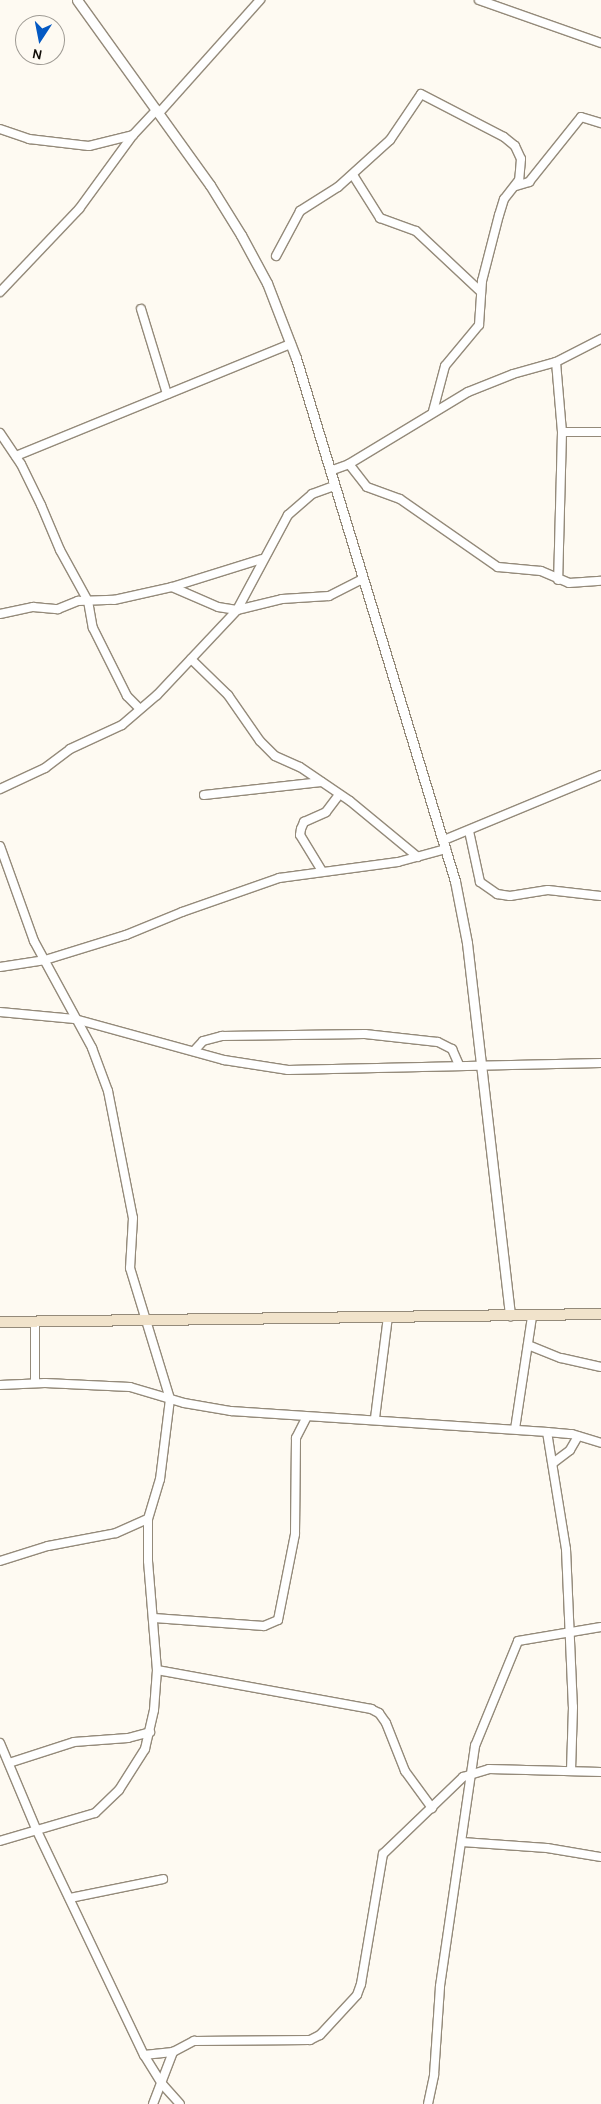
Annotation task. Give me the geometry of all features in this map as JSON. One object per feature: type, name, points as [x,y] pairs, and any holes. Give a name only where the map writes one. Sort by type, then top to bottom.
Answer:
[{"type":"main road","points":[[0,1322],[601,1314]]},
{"type":"street","points":[[76,0],[158,111],[241,234],[267,284],[291,344],[445,844],[467,943],[510,1316]]},
{"type":"street","points":[[0,292],[79,210],[133,135],[158,111],[260,0]]},
{"type":"street","points":[[479,0],[601,43]]},
{"type":"street","points":[[276,256],[300,211],[353,175],[390,140],[415,98],[424,94],[515,146],[521,159],[516,186],[502,204],[481,292],[479,325],[445,366],[433,412]]},
{"type":"street","points":[[516,186],[529,182],[582,117],[601,123]]},
{"type":"street","points":[[0,129],[29,139],[89,146],[133,135]]},
{"type":"street","points":[[353,175],[380,218],[416,231],[481,292]]},
{"type":"street","points":[[141,309],[167,394]]},
{"type":"street","points":[[330,471],[349,464],[433,412],[504,377],[556,362],[601,338]]},
{"type":"street","points":[[16,456],[291,344]]},
{"type":"street","points":[[556,362],[562,432],[558,580]]},
{"type":"street","points":[[562,432],[601,432]]},
{"type":"street","points":[[0,433],[16,456],[42,504],[60,550],[88,601],[93,628],[127,696],[140,710]]},
{"type":"street","points":[[349,464],[367,487],[400,499],[498,567],[541,571],[558,580],[570,583],[601,581]]},
{"type":"street","points":[[0,789],[45,768],[70,749],[122,725],[140,710],[237,610],[262,558],[288,515],[312,494],[334,486]]},
{"type":"street","points":[[0,614],[33,607],[58,609],[71,603],[114,600],[172,587],[262,558]]},
{"type":"street","points":[[172,587],[218,607],[237,610],[282,599],[329,596],[362,579]]},
{"type":"street","points":[[191,659],[228,695],[260,741],[275,756],[300,767],[418,857]]},
{"type":"street","points":[[0,967],[45,960],[126,935],[182,912],[279,878],[418,857],[469,830],[601,775]]},
{"type":"street","points":[[204,794],[320,782]]},
{"type":"street","points":[[322,871],[300,835],[301,829],[304,822],[326,812],[339,795]]},
{"type":"street","points":[[469,830],[480,882],[497,894],[510,896],[548,890],[601,896]]},
{"type":"street","points":[[0,846],[25,919],[75,1019],[92,1048],[108,1091],[133,1218],[130,1264],[144,1320],[170,1399],[160,1479],[148,1519],[158,1670],[150,1732],[138,1762],[108,1803],[96,1813],[38,1832],[0,1841]]},
{"type":"street","points":[[0,1012],[75,1019],[224,1060],[288,1070],[480,1064],[601,1063]]},
{"type":"street","points":[[194,1051],[203,1041],[222,1036],[365,1034],[438,1042],[452,1049],[459,1065]]},
{"type":"street","points":[[515,1429],[532,1316]]},
{"type":"street","points":[[375,1418],[388,1317]]},
{"type":"street","points":[[35,1321],[35,1383]]},
{"type":"street","points":[[528,1345],[561,1358],[601,1366]]},
{"type":"street","points":[[0,1385],[35,1383],[130,1387],[170,1399],[231,1411],[306,1418],[375,1418],[515,1429],[578,1436],[601,1443]]},
{"type":"street","points":[[154,1618],[264,1626],[278,1620],[295,1534],[296,1438],[306,1418]]},
{"type":"street","points":[[547,1432],[564,1526],[573,1707],[571,1770]]},
{"type":"street","points":[[553,1463],[570,1450],[578,1436]]},
{"type":"street","points":[[0,1561],[48,1546],[116,1533],[148,1519]]},
{"type":"street","points":[[428,2104],[434,2075],[440,1986],[462,1842],[470,1773],[478,1737],[518,1641],[601,1627]]},
{"type":"street","points":[[158,1670],[371,1709],[380,1713],[386,1722],[405,1771],[432,1808]]},
{"type":"street","points":[[9,1763],[74,1742],[128,1738],[150,1732]]},
{"type":"street","points":[[0,1743],[38,1832],[144,2055],[163,2085],[180,2104]]},
{"type":"street","points":[[144,2055],[173,2052],[194,2042],[310,2040],[327,2030],[357,1995],[361,1984],[383,1854],[470,1773],[489,1769],[601,1772]]},
{"type":"street","points":[[462,1842],[601,1857]]},
{"type":"street","points":[[70,1898],[163,1879]]},
{"type":"street","points":[[153,2104],[163,2085],[173,2052]]}]
